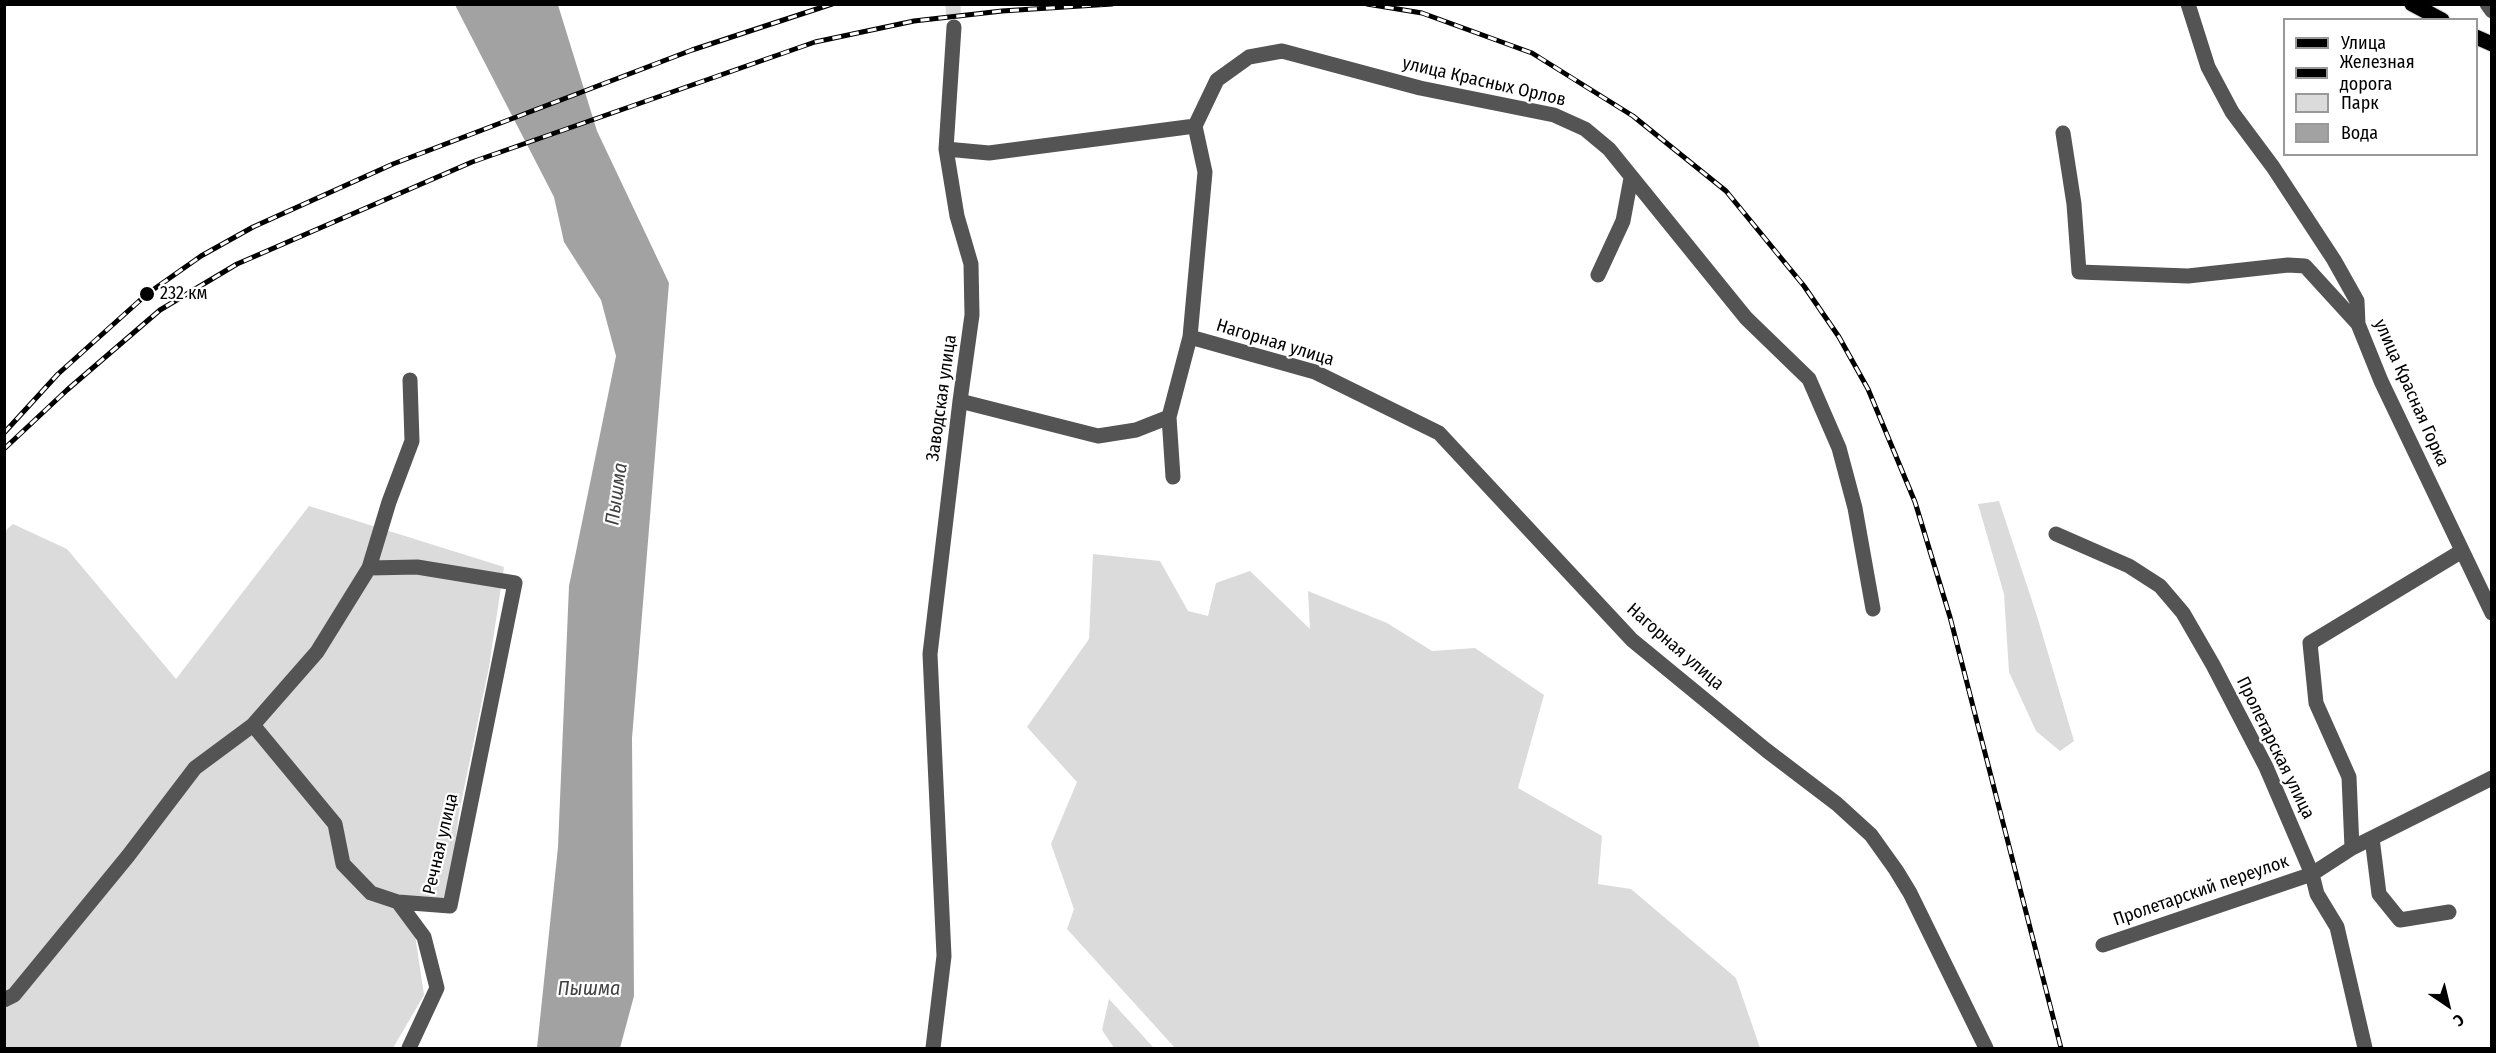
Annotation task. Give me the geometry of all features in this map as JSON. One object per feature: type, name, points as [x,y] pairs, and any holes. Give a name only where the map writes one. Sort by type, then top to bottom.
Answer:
[{"type":"main road","points":[[2412,4],[2438,18]]},
{"type":"main road","points":[[2478,38],[2492,44]]},
{"type":"street","name":"улица Красная Горка","points":[[2188,4],[2208,68],[2232,112],[2273,167],[2334,260],[2356,301],[2358,324],[2381,381],[2462,551],[2486,594],[2492,613]]},
{"type":"street","points":[[2487,4],[2492,11]]},
{"type":"street","name":"Заводская улица","points":[[933,1048],[944,956],[930,654],[972,315],[971,264],[957,216],[946,149],[954,27]]},
{"type":"street","name":"улица Красных Орлов","points":[[1195,126],[1217,80],[1249,57],[1282,51],[1420,88],[1554,115],[1585,129],[1609,149],[1746,318],[1809,379],[1839,448],[1855,508],[1873,609]]},
{"type":"street","points":[[946,149],[989,153],[1195,126],[1205,172],[1190,337],[1169,417],[1173,477]]},
{"type":"street","points":[[2063,133],[2074,204],[2079,272],[2188,276],[2288,265],[2305,266],[2358,324]]},
{"type":"street","points":[[1598,275],[1623,221],[1631,178]]},
{"type":"street","name":"Нагорная улица","points":[[1190,337],[1315,372],[1439,433],[1632,640],[1766,750],[1837,804],[1871,835],[1910,893],[1986,1048]]},
{"type":"street","points":[[4,1000],[14,995],[128,856],[195,768],[253,725],[316,652],[369,568],[389,502],[412,441],[410,380]]},
{"type":"street","points":[[960,402],[1098,436],[1136,430],[1169,417]]},
{"type":"street","name":"Пролетарская улица","points":[[2056,534],[2128,566],[2160,586],[2183,613],[2266,767],[2312,874],[2318,894],[2337,927],[2365,1048]]},
{"type":"street","points":[[2352,848],[2349,777],[2316,703],[2310,643],[2462,551]]},
{"type":"street","name":"Речная улица","points":[[369,568],[417,567],[515,583],[450,906],[398,902]]},
{"type":"street","points":[[253,725],[335,825],[343,864],[371,893],[398,902]]},
{"type":"street","name":"Пролетарский переулок","points":[[2103,945],[2312,874],[2352,848],[2492,778]]},
{"type":"street","points":[[2372,838],[2379,894],[2400,920],[2449,912]]},
{"type":"street","name":"Речная улица","points":[[398,902],[423,937],[437,988],[409,1048]]},
{"type":"green space","points":[[1999,501],[2037,616],[2074,741],[2060,751],[2036,731],[2009,672],[2004,594],[1978,504]]},
{"type":"green space","points":[[309,506],[504,567],[489,667],[459,813],[448,900],[387,894],[415,935],[424,995],[393,1048],[5,1048],[5,531],[13,524],[67,549],[176,679]]},
{"type":"green space","points":[[1093,554],[1160,561],[1188,611],[1208,616],[1216,583],[1250,571],[1310,629],[1308,591],[1387,623],[1432,651],[1475,648],[1544,695],[1518,788],[1602,836],[1598,884],[1631,889],[1736,978],[1760,1048],[1175,1048],[1067,929],[1074,909],[1051,844],[1077,782],[1027,727],[1089,639]]},
{"type":"green space","points":[[1109,999],[1154,1048],[1114,1048],[1102,1030]]},
{"type":"water","name":"Пышма","points":[[455,5],[558,5],[597,131],[669,283],[632,738],[634,996],[620,1048],[537,1048],[558,847],[569,586],[616,356],[601,300],[564,242],[554,197]]},
{"type":"tunnel","points":[[953,4],[954,27]]},
{"type":"railway","points":[[4,433],[58,374],[147,294],[201,256],[253,227],[393,164],[692,50],[832,4]]},
{"type":"railway","points":[[4,449],[67,390],[160,310],[237,264],[472,162],[815,42],[914,21],[1002,11],[1112,4]]},
{"type":"railway","points":[[1367,4],[1422,13],[1532,53],[1633,116],[1726,191],[1804,286],[1839,337],[1868,389],[1915,502],[1950,617],[2061,1048]]},
{"type":"place","name":"232 км","points":[[147,294]]}]
